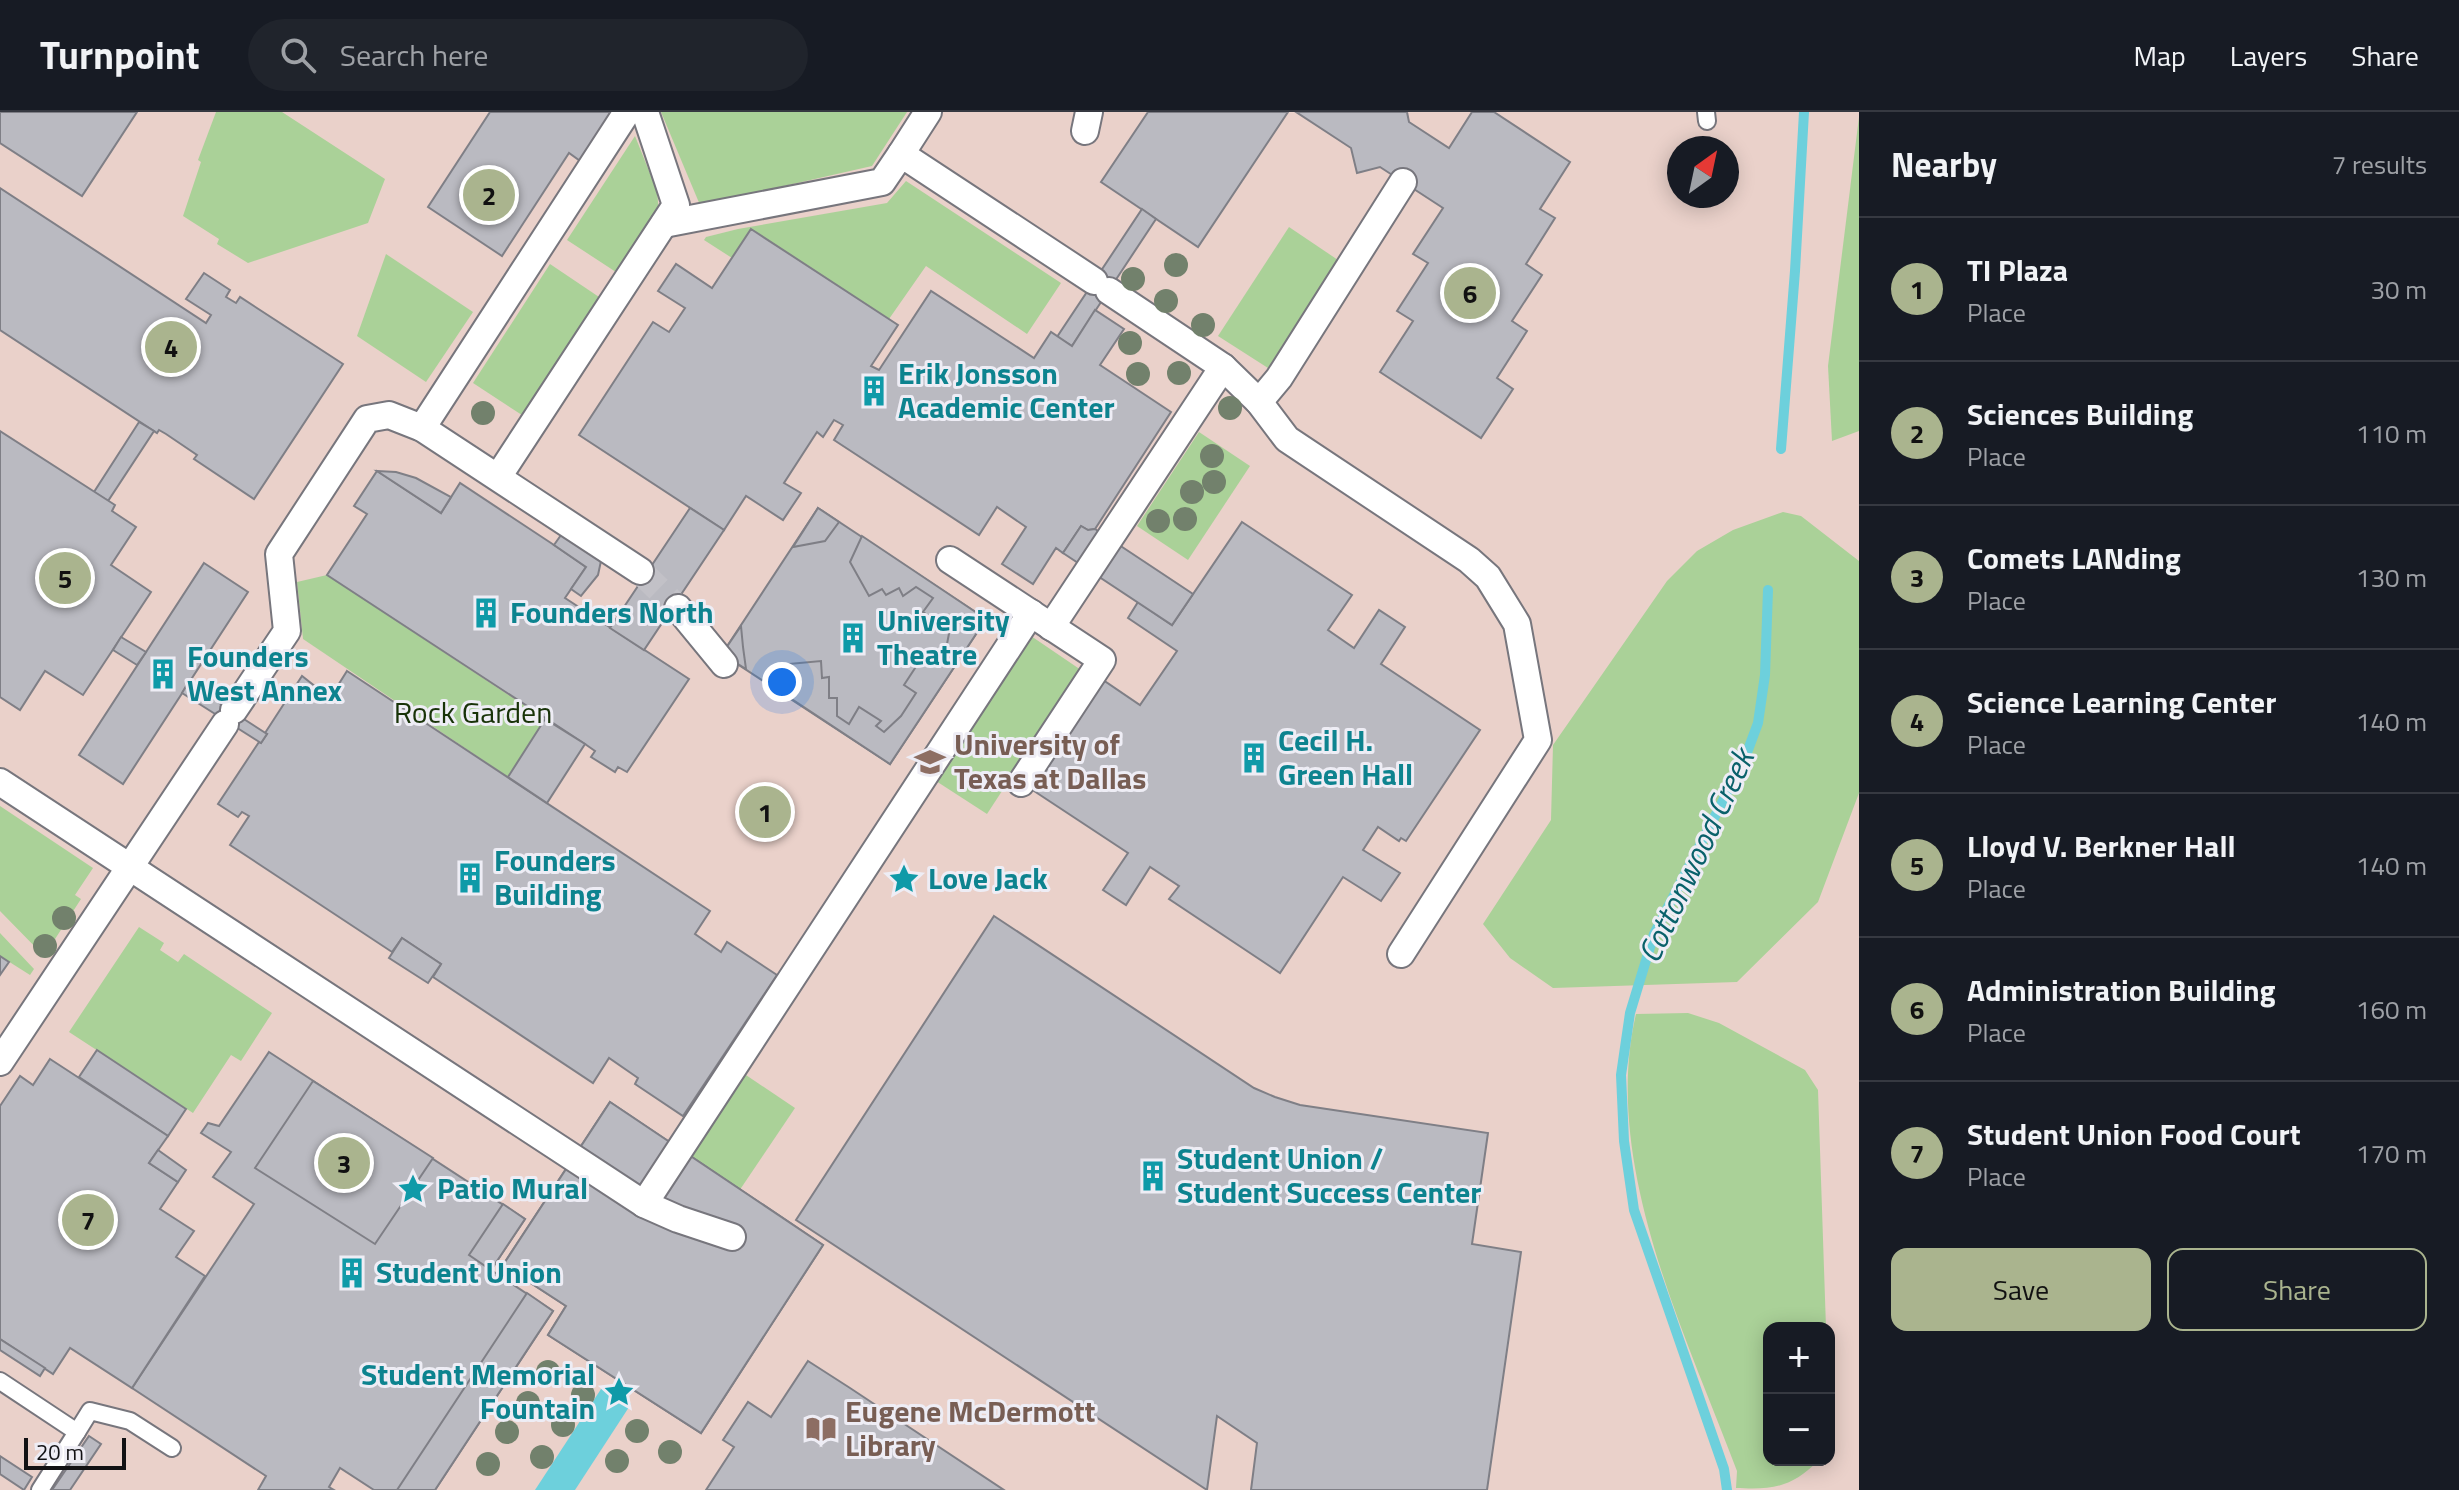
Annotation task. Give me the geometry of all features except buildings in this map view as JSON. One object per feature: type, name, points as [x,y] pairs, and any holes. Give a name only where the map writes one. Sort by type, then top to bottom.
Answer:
[{"type":"street","points":[[422,428],[627,112]]},
{"type":"street","points":[[498,477],[676,205],[645,112]]},
{"type":"street","points":[[664,224],[882,182],[928,112]]},
{"type":"street","points":[[901,154],[1223,367],[1259,402],[1287,439],[1469,560],[1497,587],[1517,624],[1538,740],[1401,954]]},
{"type":"street","points":[[1259,402],[1279,378],[1403,182]]},
{"type":"street","points":[[644,1204],[1041,620],[1223,367]]},
{"type":"street","points":[[0,1062],[287,631],[279,554],[367,419],[389,415],[422,428],[640,571]]},
{"type":"street","points":[[950,560],[1102,660],[1021,783]]},
{"type":"street","points":[[678,608],[724,664]]},
{"type":"street","points":[[0,782],[644,1204],[732,1237]]},
{"type":"lane","points":[[0,1381],[77,1432]]},
{"type":"lane","points":[[40,1490],[90,1411],[130,1421],[172,1448]]},
{"type":"shaded area","name":"University of Texas at Dallas","points":[[0,112],[1859,112],[1859,1490],[0,1490]]},
{"type":"green space","points":[[216,112],[282,112],[385,179],[368,223],[248,263],[217,244],[219,239],[183,216],[201,162],[198,160]]},
{"type":"green space","points":[[661,112],[907,112],[872,166],[700,205]]},
{"type":"green space","points":[[1859,117],[1859,431],[1832,441],[1828,366]]},
{"type":"green space","points":[[635,136],[657,191],[659,213],[619,274],[567,240]]},
{"type":"green space","points":[[906,181],[1061,283],[1027,334],[926,266],[889,319],[751,229],[732,258],[704,240],[738,229],[887,203]]},
{"type":"green space","points":[[1289,227],[1338,260],[1268,368],[1218,336]]},
{"type":"green space","points":[[386,254],[473,312],[426,382],[357,336]]},
{"type":"green space","points":[[550,264],[602,299],[525,417],[473,383]]},
{"type":"green space","points":[[1199,432],[1250,466],[1188,560],[1137,526]]},
{"type":"green space","points":[[1783,512],[1801,516],[1859,561],[1859,793],[1818,902],[1737,982],[1553,988],[1510,958],[1483,924],[1551,820],[1553,745],[1667,581],[1697,551],[1733,530]]},
{"type":"green space","name":"Rock Garden","points":[[327,575],[545,719],[508,777],[303,639],[297,582]]},
{"type":"green space","points":[[1031,636],[1081,670],[987,814],[936,781]]},
{"type":"green space","points":[[0,806],[93,868],[75,895],[81,899],[44,956],[0,911]]},
{"type":"green space","points":[[139,927],[164,943],[160,950],[178,962],[184,954],[272,1013],[241,1061],[231,1055],[193,1113],[69,1032]]},
{"type":"green space","points":[[0,933],[34,969],[30,975],[0,956]]},
{"type":"green space","points":[[1688,1013],[1719,1023],[1805,1070],[1818,1090],[1826,1322],[1763,1322],[1763,1466],[1812,1466],[1782,1485],[1736,1488],[1737,1471],[1694,1362],[1654,1247],[1639,1188],[1630,1129],[1628,1071],[1636,1014]]},
{"type":"green space","points":[[743,1073],[795,1108],[733,1200],[681,1166]]},
{"type":"water","points":[[603,1386],[631,1404],[575,1490],[535,1490]]},
{"type":"waterway","name":"Cottonwood Creek","points":[[1781,449],[1804,112]]},
{"type":"waterway","name":"Cottonwood Creek","points":[[1727,1490],[1724,1469],[1634,1210],[1624,1141],[1621,1075],[1630,1013],[1654,934],[1745,758],[1758,723],[1765,675],[1768,590]]},
{"type":"tunnel","points":[[640,571],[678,608]]},
{"type":"place","name":"Sciences Building","points":[[489,195]]},
{"type":"place","name":"Administration Building","points":[[1470,293]]},
{"type":"place","name":"Science Learning Center","points":[[171,347]]},
{"type":"place","name":"Erik Jonsson Academic Center","points":[[874,391]]},
{"type":"place","name":"Lloyd V. Berkner Hall","points":[[65,578]]},
{"type":"place","name":"Founders North","points":[[486,613]]},
{"type":"place","name":"University Theatre","points":[[853,638]]},
{"type":"place","name":"Founders West Annex","points":[[163,674]]},
{"type":"place","name":"Cecil H. Green Hall","points":[[1254,758]]},
{"type":"place","name":"University of Texas at Dallas","points":[[930,762]]},
{"type":"place","name":"TI Plaza","points":[[765,812]]},
{"type":"place","name":"Founders Building","points":[[470,878]]},
{"type":"place","name":"Love Jack","points":[[904,879]]},
{"type":"place","name":"Comets LANding","points":[[344,1163]]},
{"type":"place","name":"Student Union / Student Success Center","points":[[1153,1176]]},
{"type":"place","name":"Patio Mural","points":[[413,1189]]},
{"type":"place","name":"Student Union Food Court","points":[[88,1220]]},
{"type":"place","name":"Student Union","points":[[352,1273]]},
{"type":"place","name":"Student Memorial Fountain","points":[[619,1392]]},
{"type":"place","name":"Eugene McDermott Library","points":[[821,1429]]}]
